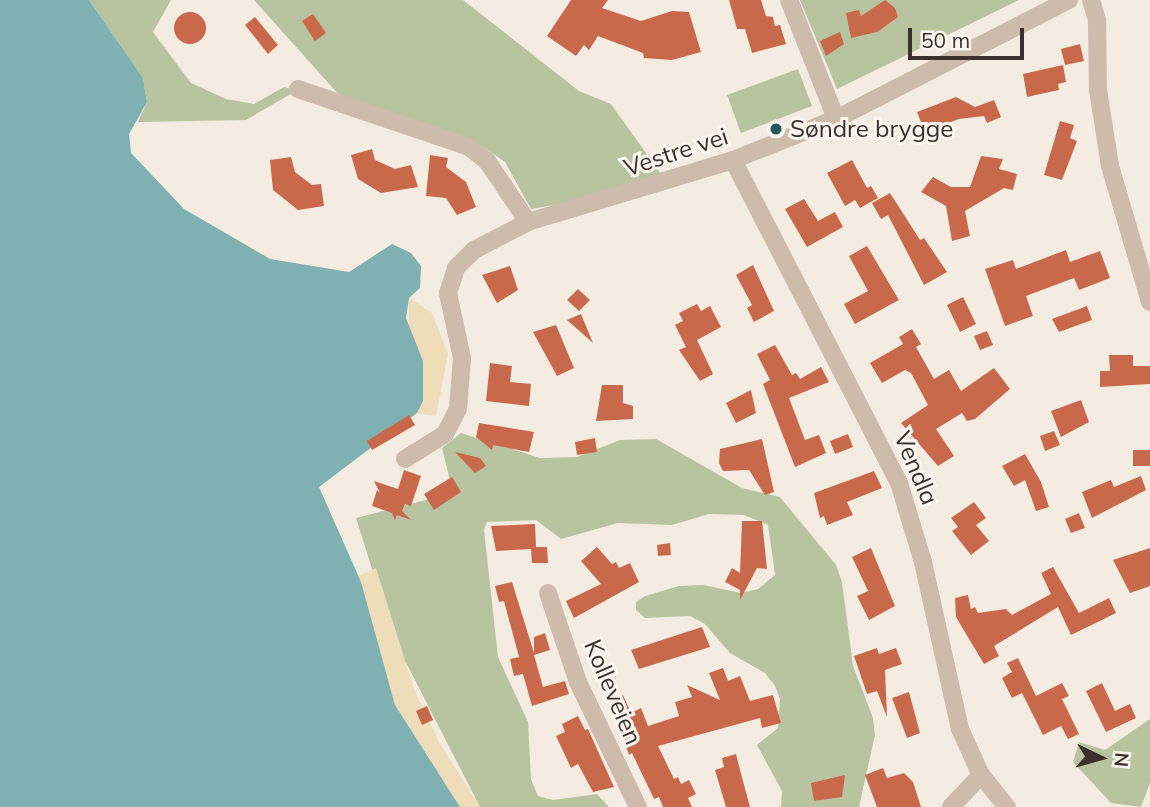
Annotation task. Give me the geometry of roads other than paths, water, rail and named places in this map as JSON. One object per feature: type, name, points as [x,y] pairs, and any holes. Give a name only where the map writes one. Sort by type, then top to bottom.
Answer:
[{"type":"street","points":[[789,0],[836,120]]},
{"type":"street","name":"Vestre vei","points":[[405,459],[444,434],[458,409],[462,358],[448,293],[456,268],[474,250],[528,222],[733,160],[836,120],[1069,0]]},
{"type":"street","points":[[1091,0],[1097,20],[1098,90],[1107,153],[1149,294]]},
{"type":"street","points":[[298,89],[469,147],[487,160],[528,222]]},
{"type":"street","name":"Vendla","points":[[733,160],[899,483],[923,562],[954,708],[981,775],[1007,807]]},
{"type":"street","name":"Kolleveien","points":[[548,593],[579,682],[638,807]]},
{"type":"street","points":[[951,807],[981,775]]},
{"type":"water","points":[[0,0],[89,0],[143,78],[147,102],[129,134],[131,153],[184,209],[270,259],[349,272],[392,244],[411,253],[421,266],[420,288],[409,298],[406,318],[423,361],[423,401],[417,413],[319,487],[361,582],[395,705],[460,807],[0,807]]},
{"type":"place","name":"Søndre brygge","points":[[776,129]]}]
